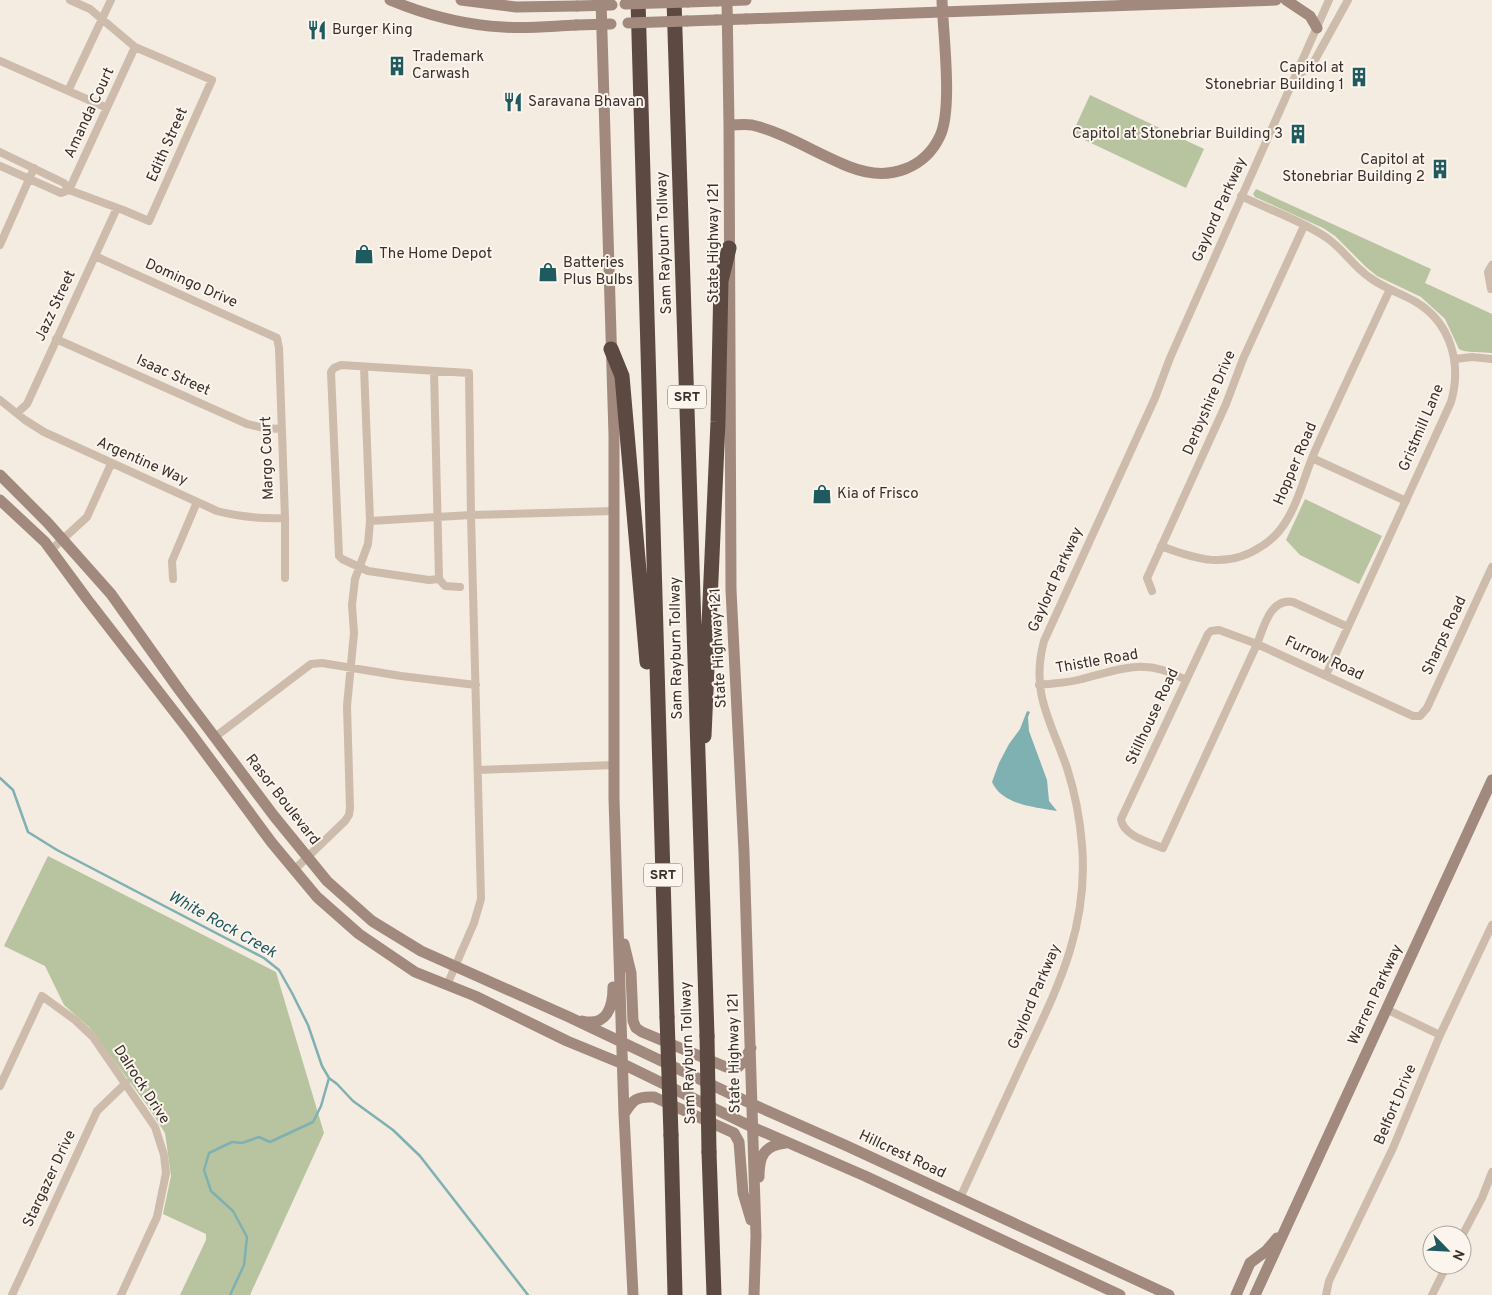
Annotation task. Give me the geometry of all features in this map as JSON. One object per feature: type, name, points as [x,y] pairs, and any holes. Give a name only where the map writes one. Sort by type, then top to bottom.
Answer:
[{"type":"highway","name":"Sam Rayburn Tollway","points":[[638,0],[675,1295]]},
{"type":"highway","name":"Sam Rayburn Tollway","points":[[674,0],[694,594],[696,761],[707,1036],[714,1295]]},
{"type":"highway","points":[[696,761],[705,731],[718,422],[721,281],[729,248]]},
{"type":"highway","points":[[611,349],[622,376],[648,669],[659,732]]},
{"type":"main road","points":[[390,0],[443,18],[476,24],[517,28],[751,19],[942,6],[1276,0]]},
{"type":"main road","points":[[461,0],[516,7],[746,0]]},
{"type":"main road","points":[[601,0],[614,511],[614,765],[624,1114],[633,1295]]},
{"type":"main road","name":"State Highway 121","points":[[727,0],[731,590],[744,852],[751,1048],[756,1236],[754,1295]]},
{"type":"main road","points":[[1286,0],[1310,16],[1317,28]]},
{"type":"main road","points":[[729,125],[750,125],[768,130],[851,168],[870,174],[894,174],[914,166],[928,154],[940,136],[946,115],[942,6]]},
{"type":"main road","name":"Rasor Boulevard","points":[[0,475],[63,539],[111,594],[214,737],[326,881],[372,921],[421,952],[622,1042]]},
{"type":"main road","points":[[0,500],[45,542],[294,870],[317,897],[359,934],[415,972],[475,996],[567,1041],[623,1064],[752,1127],[951,1216],[1120,1295]]},
{"type":"main road","name":"Warren Parkway","points":[[1255,1295],[1492,780]]},
{"type":"main road","points":[[618,923],[631,973],[632,1021],[636,1028],[726,1068],[737,1068],[751,1048]]},
{"type":"main road","points":[[572,1018],[593,1022],[606,1016],[610,1009],[613,1001],[612,958],[618,923]]},
{"type":"main road","name":"Hillcrest Road","points":[[622,1042],[752,1104],[1169,1295]]},
{"type":"main road","points":[[624,1114],[633,1101],[643,1096],[654,1097],[734,1133],[739,1142],[741,1154],[743,1193],[756,1236]]},
{"type":"main road","points":[[756,1236],[760,1204],[759,1166],[767,1149],[773,1145],[786,1142]]},
{"type":"main road","points":[[951,1216],[960,1198]]},
{"type":"main road","name":"Warren Parkway","points":[[1236,1295],[1250,1263],[1266,1251],[1289,1222]]},
{"type":"street","points":[[70,0],[90,9],[103,18],[135,46]]},
{"type":"street","points":[[68,91],[111,0]]},
{"type":"street","name":"Gaylord Parkway","points":[[960,1198],[1062,978],[1074,939],[1080,908],[1083,863],[1078,809],[1066,765],[1046,714],[1040,684],[1040,656],[1050,626],[1155,398],[1170,358],[1329,0]]},
{"type":"street","name":"Gaylord Parkway","points":[[1296,75],[1311,67],[1348,0]]},
{"type":"street","name":"Edith Street","points":[[117,208],[149,221],[212,80],[135,46]]},
{"type":"street","name":"Amanda Court","points":[[69,190],[135,46]]},
{"type":"street","points":[[0,61],[107,108]]},
{"type":"street","points":[[0,152],[64,183],[69,190],[117,208]]},
{"type":"street","points":[[0,166],[61,193],[69,190]]},
{"type":"street","points":[[0,245],[34,168]]},
{"type":"street","name":"Gristmill Lane","points":[[1241,196],[1331,241],[1368,277],[1416,301],[1434,316],[1446,334],[1455,358],[1456,382],[1452,402],[1326,676]]},
{"type":"street","name":"Jazz Street","points":[[17,413],[26,404],[117,208]]},
{"type":"street","name":"Derbyshire Drive","points":[[1152,591],[1147,578],[1226,404],[1243,359],[1304,226]]},
{"type":"street","name":"Domingo Drive","points":[[95,256],[277,338]]},
{"type":"street","points":[[1491,289],[1488,272],[1492,265]]},
{"type":"street","name":"Hopper Road","points":[[1161,546],[1191,557],[1210,561],[1231,559],[1256,550],[1272,539],[1287,520],[1312,458],[1390,289]]},
{"type":"street","name":"Margo Court","points":[[277,338],[279,348],[285,578]]},
{"type":"street","name":"Isaac Street","points":[[56,339],[247,424],[281,429]]},
{"type":"street","points":[[1455,358],[1492,359]]},
{"type":"street","points":[[439,580],[368,571],[339,556],[331,372],[340,365],[469,373],[481,898],[474,923],[447,985]]},
{"type":"street","points":[[294,870],[345,821],[349,815],[350,808],[347,706],[354,633],[352,605],[355,579],[368,544],[370,521],[364,367]]},
{"type":"street","points":[[434,371],[439,580],[445,586],[460,587]]},
{"type":"street","name":"Argentine Way","points":[[0,400],[44,432],[197,502],[231,515],[262,519],[284,518]]},
{"type":"street","points":[[1312,458],[1406,501]]},
{"type":"street","points":[[51,550],[87,517],[111,464]]},
{"type":"street","points":[[173,579],[172,561],[197,502]]},
{"type":"street","points":[[370,521],[438,516],[614,511]]},
{"type":"street","name":"Sharps Road","points":[[1420,716],[1427,708],[1492,567]]},
{"type":"street","points":[[1256,644],[1273,608],[1284,602],[1296,603],[1348,627]]},
{"type":"street","name":"Furrow Road","points":[[1214,630],[1224,631],[1256,644],[1413,716],[1420,716]]},
{"type":"street","name":"Stillhouse Road","points":[[1214,630],[1208,634],[1121,819],[1123,826],[1129,832],[1163,848],[1256,644]]},
{"type":"street","points":[[214,737],[312,664],[322,663],[476,686]]},
{"type":"street","name":"Thistle Road","points":[[1040,684],[1072,682],[1117,669],[1136,667],[1163,670],[1186,680]]},
{"type":"street","points":[[478,770],[614,765]]},
{"type":"street","name":"Belfort Drive","points":[[1326,1295],[1329,1281],[1393,1148],[1440,1035],[1492,925]]},
{"type":"street","name":"Dalrock Drive","points":[[0,1086],[42,996],[75,1020],[93,1037],[155,1127],[164,1155],[166,1173],[157,1217],[121,1295]]},
{"type":"street","points":[[1386,1009],[1440,1035]]},
{"type":"street","name":"Stargazer Drive","points":[[12,1295],[97,1111],[126,1083]]},
{"type":"street","points":[[1468,1225],[1482,1198],[1492,1172]]},
{"type":"street","points":[[1432,1295],[1442,1275]]},
{"type":"green space","points":[[1090,95],[1204,149],[1186,188],[1072,134]]},
{"type":"green space","points":[[1256,189],[1431,269],[1425,283],[1492,314],[1492,353],[1470,352],[1459,349],[1445,319],[1421,297],[1377,276],[1335,236],[1323,228],[1255,197],[1253,194]]},
{"type":"green space","points":[[1305,499],[1382,536],[1359,584],[1300,555],[1286,540]]},
{"type":"green space","points":[[48,856],[276,972],[324,1133],[250,1295],[180,1295],[206,1240],[206,1234],[163,1214],[171,1176],[165,1133],[147,1105],[89,1027],[64,1005],[45,966],[4,946]]},
{"type":"water","points":[[1027,711],[1030,712],[1028,717],[1029,731],[1047,780],[1049,801],[1057,811],[1020,804],[1011,800],[1003,796],[992,782],[999,763],[1020,729]]},
{"type":"waterway","name":"White Rock Creek","points":[[0,778],[13,790],[28,832],[57,850],[264,958],[279,970],[308,1025],[322,1066],[329,1078],[353,1101],[393,1130],[420,1156],[528,1295]]},
{"type":"waterway","points":[[230,1295],[244,1265],[247,1237],[233,1211],[211,1191],[204,1170],[209,1153],[232,1142],[242,1143],[259,1137],[270,1142],[313,1122],[321,1106],[329,1078]]},
{"type":"place","name":"Burger King","points":[[317,30]]},
{"type":"place","name":"Trademark Carwash","points":[[397,66]]},
{"type":"place","name":"Capitol at Stonebriar Building 1","points":[[1359,77]]},
{"type":"place","name":"Saravana Bhavan","points":[[513,102]]},
{"type":"place","name":"Capitol at Stonebriar Building 3","points":[[1298,134]]},
{"type":"place","name":"Capitol at Stonebriar Building 2","points":[[1440,169]]},
{"type":"place","name":"The Home Depot","points":[[364,254]]},
{"type":"place","name":"Batteries Plus Bulbs","points":[[548,272]]},
{"type":"place","name":"Kia of Frisco","points":[[822,494]]}]
